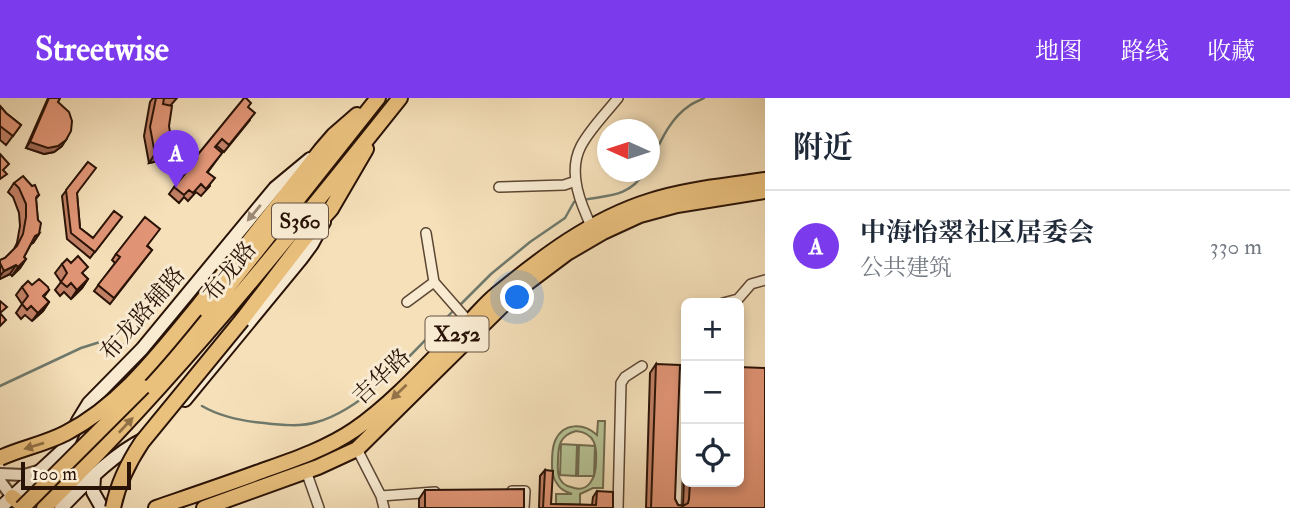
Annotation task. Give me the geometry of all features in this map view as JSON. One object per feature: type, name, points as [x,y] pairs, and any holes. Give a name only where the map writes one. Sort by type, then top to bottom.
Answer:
[{"type":"main road","name":"布龙路","points":[[194,339],[377,98]]},
{"type":"main road","points":[[0,458],[57,438],[80,426],[103,410],[139,376],[195,310],[321,150],[377,98]]},
{"type":"main road","name":"布龙路","points":[[194,339],[400,98]]},
{"type":"main road","points":[[61,508],[130,447],[158,429],[187,398],[312,244],[382,121]]},
{"type":"main road","name":"布龙路辅路","points":[[0,508],[20,504],[41,470],[66,446],[89,403],[142,349],[275,188],[321,150]]},
{"type":"main road","name":"吉华路","points":[[156,508],[293,460],[346,435],[394,396],[495,296],[540,260],[591,226],[652,200],[765,180]]},
{"type":"main road","name":"吉华路","points":[[204,508],[331,462],[358,449],[519,289],[567,253],[591,226],[677,205],[765,191]]},
{"type":"main road","points":[[113,508],[121,478],[142,442],[331,209]]},
{"type":"main road","name":"S360","points":[[44,508],[194,339]]},
{"type":"main road","name":"S360","points":[[20,504],[148,391]]},
{"type":"main road","points":[[94,477],[93,492],[102,508]]},
{"type":"street","points":[[591,226],[577,183],[577,156],[582,144],[618,98]]},
{"type":"street","points":[[499,187],[577,183]]},
{"type":"street","points":[[426,233],[434,282],[469,322]]},
{"type":"street","points":[[739,298],[751,284],[765,280]]},
{"type":"street","points":[[407,302],[434,282]]},
{"type":"street","points":[[618,508],[621,383],[625,377],[642,366]]},
{"type":"street","points":[[676,508],[681,374]]},
{"type":"street","points":[[358,449],[384,508]]},
{"type":"street","points":[[0,474],[24,475],[41,470]]},
{"type":"street","points":[[306,471],[319,508]]},
{"type":"street","points":[[0,481],[20,504]]},
{"type":"street","points":[[498,491],[524,491],[524,508]]},
{"type":"street","points":[[381,496],[446,492]]},
{"type":"green space","points":[[598,421],[605,421],[603,488],[593,488],[580,494],[580,507],[556,506],[556,494],[572,494],[561,488],[553,474],[555,441],[563,430],[574,426],[586,428],[597,435]],"holes":[[[582,432],[594,441],[596,468],[590,483],[577,489],[567,486],[560,479],[558,455],[559,446],[566,435]]]},
{"type":"green space","points":[[561,444],[577,445],[576,476],[560,475]]},
{"type":"green space","points":[[579,445],[595,446],[594,476],[578,476]]},
{"type":"building","points":[[49,98],[60,98],[58,102],[69,112],[72,121],[66,140],[58,146],[48,148],[30,142]]},
{"type":"building","points":[[156,98],[164,98],[163,104],[172,106],[169,126],[172,145],[163,147],[164,152],[155,154],[150,127]]},
{"type":"building","points":[[244,98],[251,103],[248,107],[255,113],[229,145],[222,139],[215,147],[222,153],[207,172],[215,178],[206,189],[201,184],[193,193],[189,190],[184,195],[174,187]]},
{"type":"building","points":[[0,106],[21,125],[13,136],[0,126]]},
{"type":"building","points":[[0,154],[9,164],[3,170],[7,174],[0,179]]},
{"type":"building","points":[[88,162],[96,168],[77,193],[80,228],[93,238],[114,211],[122,217],[95,252],[71,233],[66,190]]},
{"type":"building","points":[[23,176],[32,186],[35,185],[39,195],[36,198],[38,220],[41,223],[39,234],[35,236],[24,257],[26,259],[18,267],[16,265],[4,271],[0,260],[17,246],[23,234],[26,204],[14,183]]},
{"type":"building","points":[[145,217],[160,229],[147,246],[152,250],[114,298],[98,285],[120,257],[116,254]]},
{"type":"building","points":[[78,256],[88,267],[82,273],[88,279],[77,290],[71,283],[67,287],[61,282],[67,273],[62,264],[67,259],[71,263]]},
{"type":"building","points":[[39,279],[48,287],[49,290],[43,296],[49,302],[38,313],[31,306],[27,310],[22,304],[28,296],[22,287],[28,281],[32,285]]},
{"type":"building","points":[[0,301],[7,307],[0,313]]},
{"type":"building","points":[[0,313],[6,320],[0,326]]},
{"type":"building","points":[[656,364],[680,365],[675,499],[678,505],[683,506],[688,503],[690,487],[744,487],[744,367],[765,368],[765,508],[651,508]]},
{"type":"building","points":[[545,470],[553,471],[551,504],[596,505],[597,491],[613,492],[613,508],[543,508]]},
{"type":"building","points":[[524,489],[524,508],[425,508],[425,490]]},
{"type":"waterway","points":[[660,143],[682,111],[704,98]]},
{"type":"waterway","points":[[459,306],[491,274],[565,218],[574,202],[613,195],[637,182]]},
{"type":"waterway","points":[[202,406],[224,416],[247,421],[291,425],[304,425],[336,415],[391,375],[454,310]]},
{"type":"waterway","points":[[0,386],[81,348],[100,342],[115,342],[127,346]]},
{"type":"place","name":"中海怡翠社区居委会","points":[[176,188]]}]
